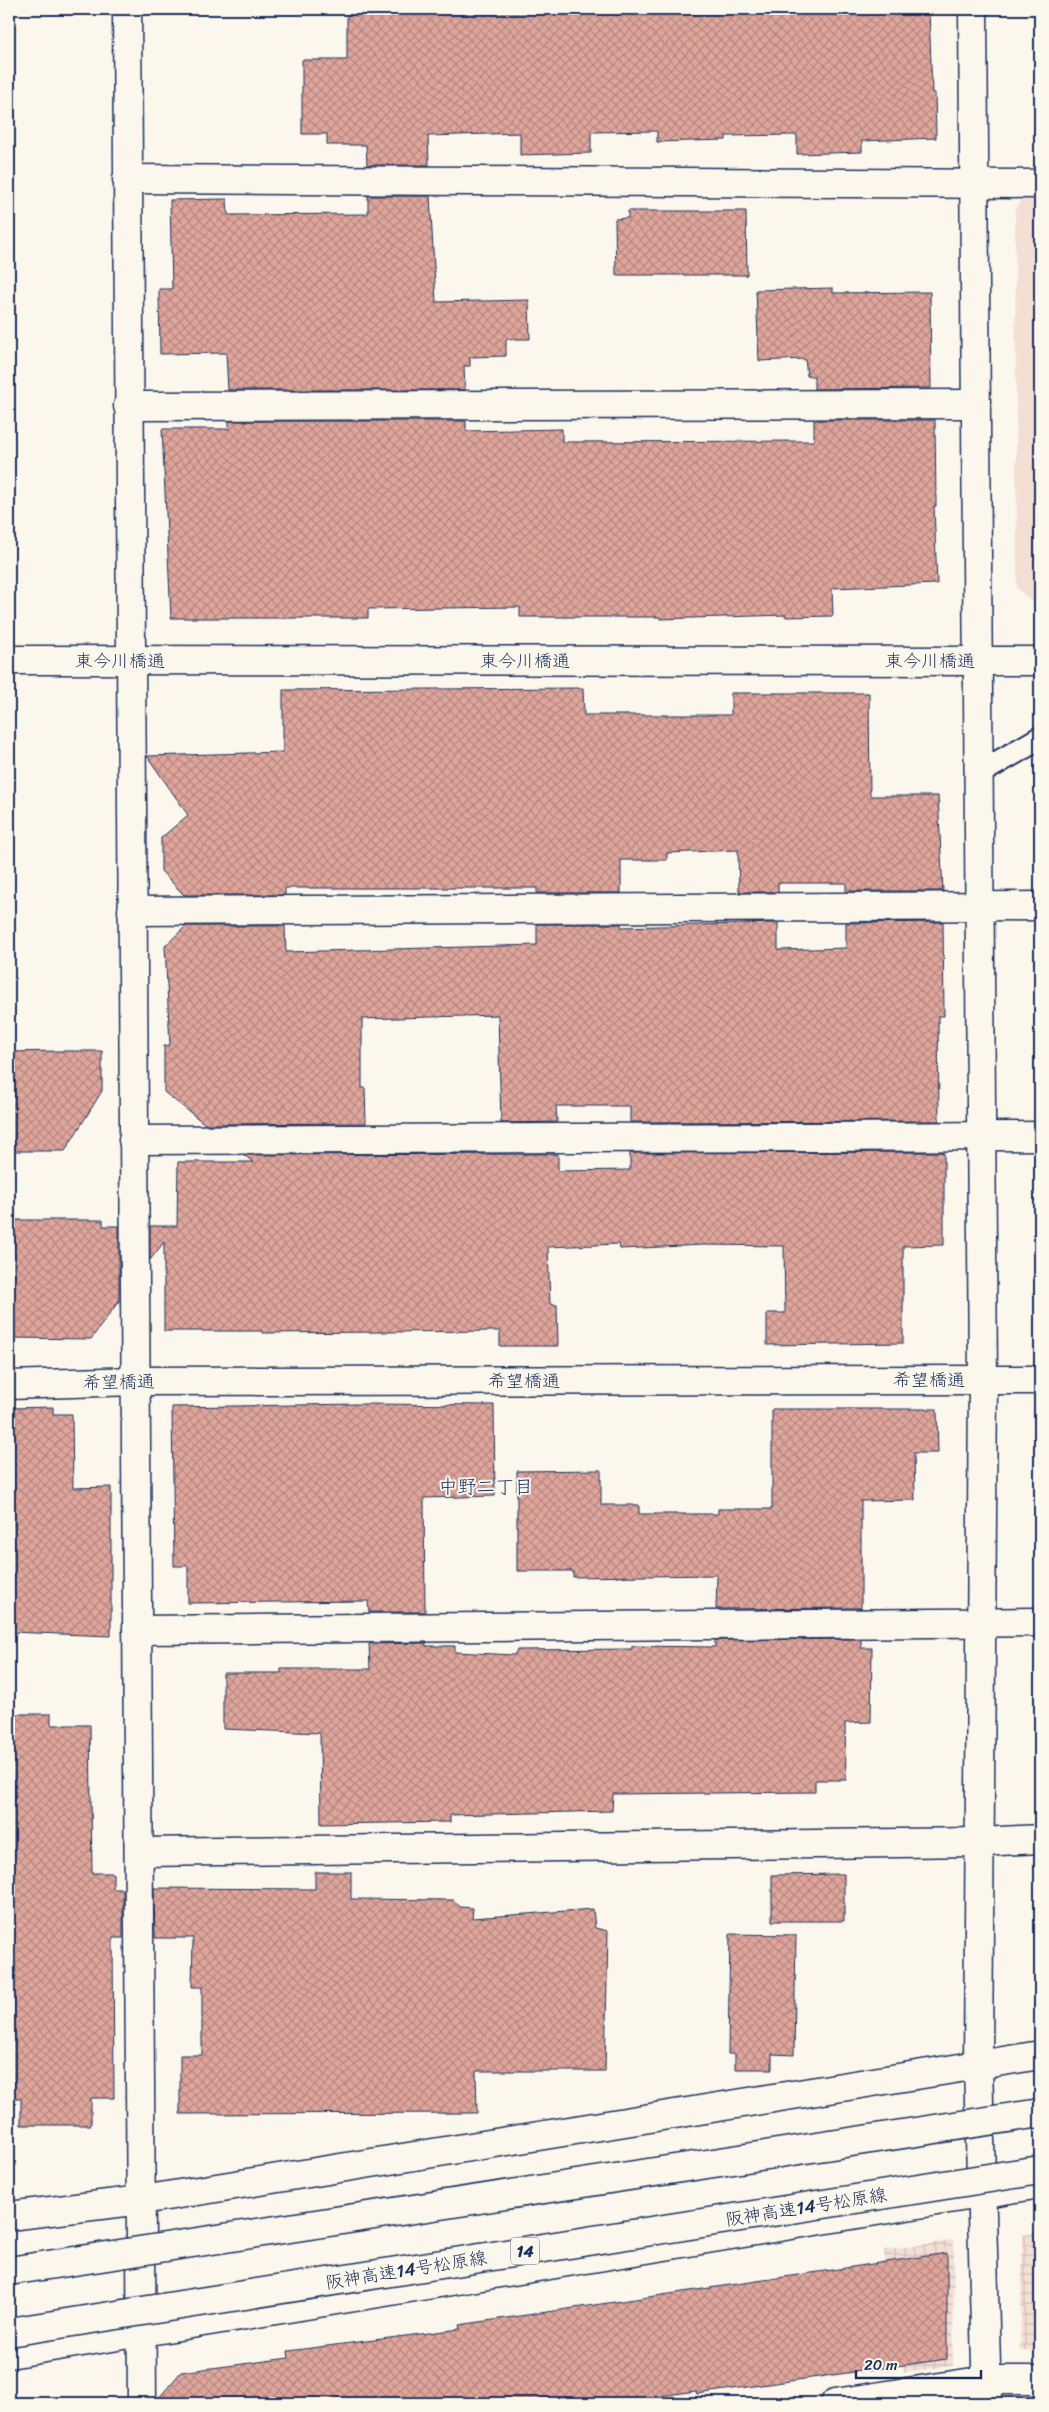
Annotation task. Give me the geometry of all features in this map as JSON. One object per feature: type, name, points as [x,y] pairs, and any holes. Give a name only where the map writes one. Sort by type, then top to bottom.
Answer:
[{"type":"main road","points":[[127,9],[142,2403]]},
{"type":"main road","points":[[973,9],[983,1380],[978,2064],[986,2391]]},
{"type":"main road","points":[[127,179],[1040,184]]},
{"type":"main road","points":[[128,406],[976,404]]},
{"type":"main road","name":"東今川橋通","points":[[9,660],[1040,661]]},
{"type":"main road","points":[[132,911],[1040,906]]},
{"type":"main road","points":[[133,1140],[1040,1136]]},
{"type":"main road","name":"希望橋通","points":[[9,1385],[135,1381],[1040,1380]]},
{"type":"main road","points":[[137,1630],[1040,1622]]},
{"type":"main road","points":[[140,1852],[980,1842],[1040,1838]]},
{"type":"main road","points":[[9,2216],[142,2200],[1040,2055]]},
{"type":"main road","points":[[9,2272],[1040,2113]]},
{"type":"main road","name":"阪神高速14号松原線","points":[[9,2332],[1040,2170]]},
{"type":"main road","points":[[9,2354],[1040,2184]]},
{"type":"main road","points":[[835,2403],[986,2391],[1040,2380]]},
{"type":"lane","points":[[978,774],[1040,738]]},
{"type":"shaded area","points":[[1024,196],[1040,196],[1040,610],[1017,588],[1015,209]]},
{"type":"shaded area","points":[[1040,2232],[1040,2351],[1020,2350],[1023,2235]]},
{"type":"shaded area","points":[[954,2240],[953,2366],[904,2372],[884,2250]]},
{"type":"building","points":[[347,9],[929,9],[932,93],[935,93],[936,138],[862,141],[862,152],[797,154],[797,135],[726,136],[726,140],[657,142],[657,131],[591,132],[591,153],[520,155],[520,133],[428,136],[429,165],[367,165],[366,145],[327,145],[327,134],[302,134],[302,60],[347,60]]},
{"type":"building","points":[[368,196],[430,196],[436,302],[529,300],[530,339],[506,339],[506,356],[470,357],[470,366],[464,366],[465,390],[228,390],[226,353],[160,354],[159,289],[172,289],[170,200],[227,199],[228,215],[368,214]]},
{"type":"building","points":[[628,211],[746,211],[747,275],[616,275],[615,219],[628,218]]},
{"type":"building","points":[[833,288],[833,293],[930,292],[931,388],[814,389],[814,376],[807,376],[805,359],[759,361],[756,290]]},
{"type":"building","points":[[814,420],[935,420],[936,506],[934,506],[937,584],[832,588],[833,616],[786,617],[786,615],[660,619],[660,617],[520,617],[520,607],[368,609],[368,618],[171,618],[162,429],[229,429],[229,421],[466,421],[466,431],[562,429],[562,442],[814,441]]},
{"type":"building","points":[[583,688],[584,715],[731,715],[731,693],[869,693],[870,796],[938,796],[943,891],[846,891],[846,883],[778,883],[778,892],[739,892],[738,850],[667,853],[667,860],[621,860],[621,893],[537,893],[537,888],[285,888],[285,895],[184,895],[161,871],[161,838],[188,815],[147,756],[283,752],[283,690]]},
{"type":"building","points":[[943,922],[944,1016],[938,1016],[939,1121],[630,1122],[630,1106],[556,1106],[557,1122],[501,1123],[498,1015],[362,1019],[362,1088],[365,1088],[366,1123],[205,1124],[164,1092],[164,1046],[170,1045],[165,946],[186,926],[285,926],[286,952],[537,945],[537,924],[621,924],[621,927],[778,923],[778,950],[846,948],[846,923]]},
{"type":"building","points":[[102,1051],[102,1091],[65,1151],[10,1151],[9,1052]]},
{"type":"building","points":[[630,1153],[944,1153],[944,1245],[903,1246],[903,1343],[767,1345],[767,1313],[785,1313],[784,1246],[703,1245],[620,1249],[619,1244],[548,1247],[550,1304],[557,1305],[558,1346],[500,1346],[500,1331],[262,1333],[262,1331],[164,1331],[164,1242],[150,1260],[150,1226],[177,1226],[178,1162],[253,1162],[244,1155],[558,1154],[558,1171],[630,1170]]},
{"type":"building","points":[[9,1220],[103,1220],[103,1226],[119,1226],[119,1301],[91,1339],[9,1338]]},
{"type":"building","points":[[360,1404],[494,1405],[495,1496],[424,1498],[425,1612],[369,1612],[368,1601],[188,1603],[188,1566],[174,1566],[172,1407]]},
{"type":"building","points":[[53,1407],[53,1414],[72,1414],[73,1488],[111,1487],[111,1636],[9,1632],[9,1408]]},
{"type":"building","points":[[772,1409],[937,1409],[938,1453],[914,1453],[915,1500],[861,1501],[861,1608],[716,1609],[717,1575],[573,1577],[573,1571],[517,1571],[517,1471],[601,1470],[601,1505],[639,1505],[639,1514],[718,1514],[718,1509],[772,1509]]},
{"type":"building","points":[[861,1639],[861,1648],[872,1648],[871,1722],[845,1723],[846,1780],[815,1780],[815,1792],[613,1794],[612,1811],[450,1815],[450,1822],[321,1824],[320,1733],[223,1729],[223,1673],[281,1673],[281,1669],[370,1669],[369,1644],[426,1643],[426,1646],[455,1646],[455,1652],[514,1655],[517,1650],[632,1649],[632,1646],[715,1647],[715,1640]]},
{"type":"building","points":[[9,1714],[51,1714],[51,1725],[90,1725],[92,1873],[113,1873],[113,1889],[123,1889],[123,1938],[113,1938],[114,2098],[91,2098],[91,2125],[21,2125],[21,2098],[9,2098]]},
{"type":"building","points":[[315,1872],[351,1872],[351,1899],[454,1900],[460,1907],[473,1908],[472,1918],[593,1909],[595,1928],[608,1931],[605,2071],[476,2071],[477,2113],[180,2114],[180,2055],[202,2055],[202,1987],[192,1987],[193,1938],[155,1938],[154,1888],[315,1889]]},
{"type":"building","points":[[844,1874],[844,1921],[772,1921],[772,1875]]},
{"type":"building","points":[[730,1934],[796,1935],[794,2055],[772,2054],[772,2069],[735,2069],[735,2054],[728,2054]]},
{"type":"building","points":[[947,2253],[947,2359],[697,2394],[696,2391],[610,2403],[158,2403],[158,2399],[181,2372],[289,2358],[288,2351],[460,2329],[459,2325]]},
{"type":"district","name":"中野二丁目","points":[[486,1486]]}]
